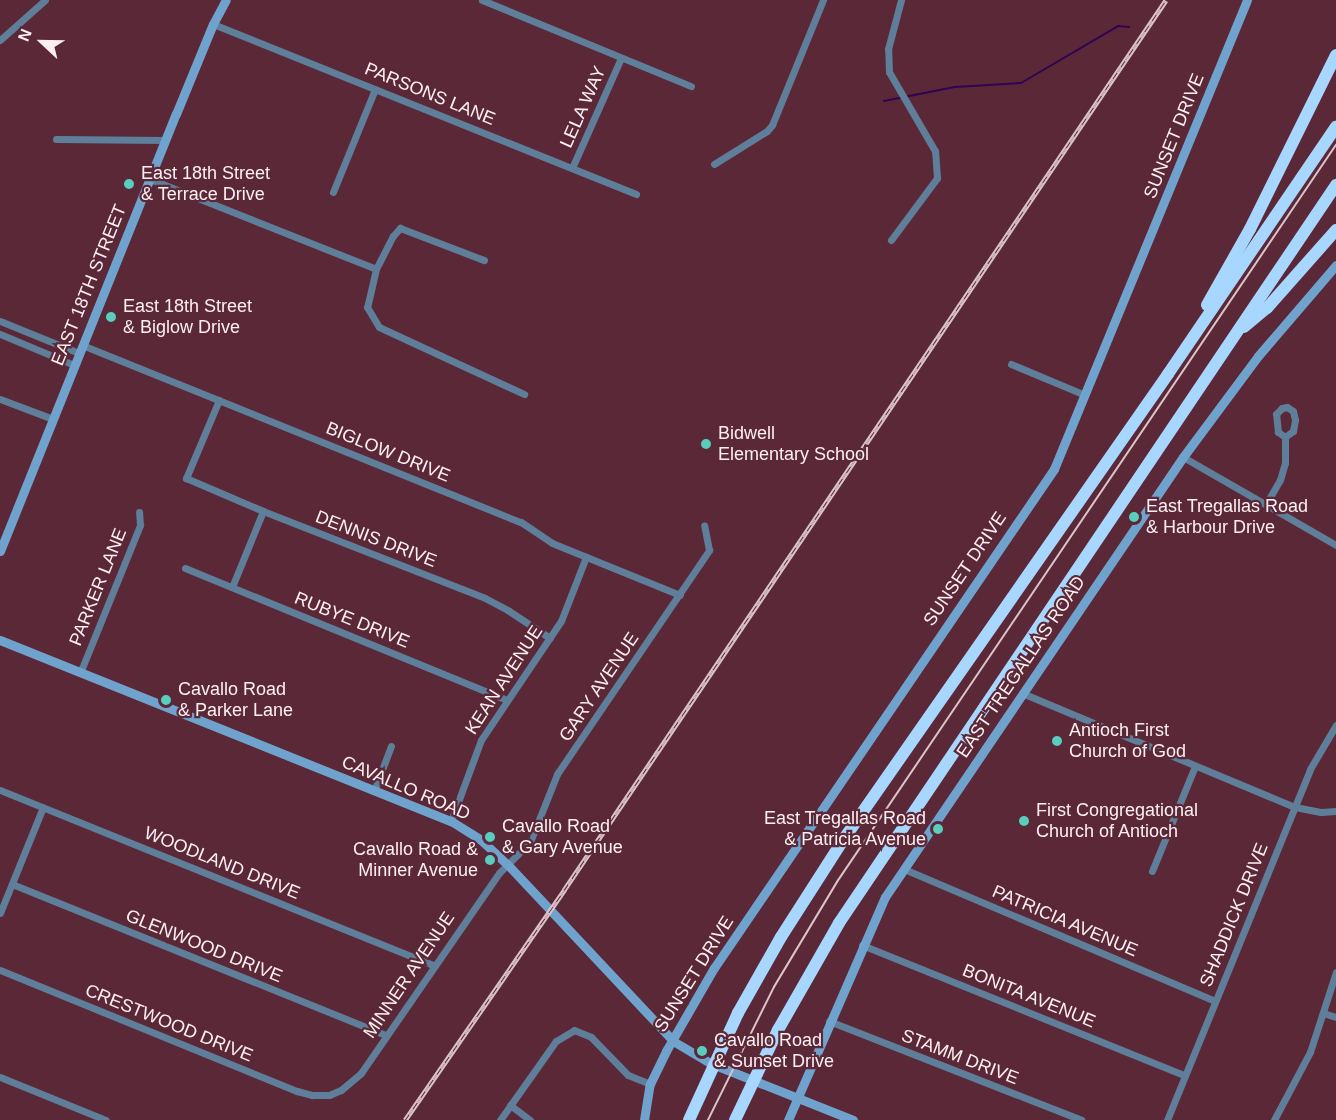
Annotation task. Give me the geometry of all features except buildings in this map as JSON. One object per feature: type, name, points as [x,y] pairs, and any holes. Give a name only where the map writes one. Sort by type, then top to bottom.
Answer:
[{"type":"highway","points":[[1168,374],[1250,229],[1336,55]]},
{"type":"highway","points":[[689,1120],[723,1044],[781,937],[841,843],[1168,374],[1336,127]]},
{"type":"highway","points":[[735,1120],[762,1061],[820,955],[864,884],[1336,185]]},
{"type":"highway","points":[[1230,340],[1267,308],[1336,230]]},
{"type":"street","points":[[0,40],[45,0]]},
{"type":"street","name":"EAST 18TH STREET","points":[[0,551],[165,140],[213,24],[226,0]]},
{"type":"street","points":[[482,0],[691,86]]},
{"type":"street","points":[[714,164],[767,131],[772,125],[823,0]]},
{"type":"street","points":[[891,240],[937,178],[936,152],[889,72],[888,49],[901,0]]},
{"type":"street","name":"SUNSET DRIVE","points":[[644,1120],[650,1084],[666,1051],[714,968],[1054,469],[1247,0]]},
{"type":"street","name":"PARSONS LANE","points":[[213,24],[636,194]]},
{"type":"street","name":"LELA WAY","points":[[572,168],[621,58]]},
{"type":"street","points":[[333,192],[375,89]]},
{"type":"street","points":[[56,140],[165,140]]},
{"type":"street","points":[[150,179],[376,269]]},
{"type":"street","points":[[484,260],[400,228],[393,236],[376,269],[367,307],[379,327],[524,394]]},
{"type":"street","name":"EAST TREGALLAS ROAD","points":[[788,1120],[862,945],[885,897],[1183,457],[1258,356],[1336,265]]},
{"type":"street","name":"BIGLOW DRIVE","points":[[0,321],[219,400],[521,522],[552,543],[680,595]]},
{"type":"street","points":[[0,334],[74,365]]},
{"type":"street","points":[[1011,363],[1085,395]]},
{"type":"street","points":[[0,399],[53,418]]},
{"type":"street","name":"DENNIS DRIVE","points":[[219,400],[186,478],[263,511],[485,598],[550,638]]},
{"type":"street","points":[[1266,504],[1280,480],[1285,463],[1285,437]]},
{"type":"street","points":[[1183,457],[1336,545]]},
{"type":"street","points":[[232,587],[263,511]]},
{"type":"street","name":"PARKER LANE","points":[[80,673],[140,525],[139,512]]},
{"type":"street","name":"GARY AVENUE","points":[[508,865],[530,842],[557,774],[709,550],[704,525]]},
{"type":"street","name":"KEAN AVENUE","points":[[451,821],[481,740],[561,621],[586,558]]},
{"type":"street","name":"RUBYE DRIVE","points":[[185,568],[507,700]]},
{"type":"street","name":"CAVALLO ROAD","points":[[0,640],[451,821],[481,840],[508,865],[673,1041],[710,1063],[796,1100],[853,1120]]},
{"type":"street","points":[[1022,693],[1295,807],[1321,812],[1336,811]]},
{"type":"street","name":"SHADDICK DRIVE","points":[[1167,1120],[1310,769],[1336,725]]},
{"type":"street","points":[[374,791],[391,746]]},
{"type":"street","points":[[1152,871],[1195,766]]},
{"type":"street","name":"WOODLAND DRIVE","points":[[0,790],[433,965]]},
{"type":"street","points":[[0,913],[43,807]]},
{"type":"street","name":"MINNER AVENUE","points":[[329,1095],[341,1090],[361,1073],[498,873],[508,865]]},
{"type":"street","name":"PATRICIA AVENUE","points":[[903,869],[1215,1001]]},
{"type":"street","name":"GLENWOOD DRIVE","points":[[12,884],[386,1035]]},
{"type":"street","name":"BONITA AVENUE","points":[[862,945],[1184,1075]]},
{"type":"street","name":"CRESTWOOD DRIVE","points":[[0,970],[297,1091],[312,1095],[329,1095]]},
{"type":"street","points":[[1274,1120],[1310,1052],[1336,972]]},
{"type":"street","points":[[1323,1013],[1336,1017]]},
{"type":"street","name":"STAMM DRIVE","points":[[829,1021],[1081,1120]]},
{"type":"street","points":[[500,1120],[556,1041],[574,1030],[591,1037],[628,1075],[650,1084]]},
{"type":"street","points":[[0,1077],[106,1120]]},
{"type":"street","points":[[510,1105],[530,1120]]},
{"type":"waterway","points":[[884,101],[955,87],[1021,83],[1118,26],[1129,27]]},
{"type":"tram line","points":[[708,1120],[774,987],[837,882],[1336,145]]},
{"type":"railway","points":[[405,1120],[564,890],[1166,0]]},
{"type":"place","name":"East 18th Street & Terrace Drive","points":[[129,184]]},
{"type":"place","name":"East 18th Street & Biglow Drive","points":[[111,317]]},
{"type":"place","name":"Bidwell Elementary School","points":[[706,444]]},
{"type":"place","name":"East Tregallas Road & Harbour Drive","points":[[1134,517]]},
{"type":"place","name":"Cavallo Road & Parker Lane","points":[[166,700]]},
{"type":"place","name":"Antioch First Church of God","points":[[1057,741]]},
{"type":"place","name":"First Congregational Church of Antioch","points":[[1024,821]]},
{"type":"place","name":"East Tregallas Road & Patricia Avenue","points":[[938,829]]},
{"type":"place","name":"Cavallo Road & Gary Avenue","points":[[490,837]]},
{"type":"place","name":"Cavallo Road & Minner Avenue","points":[[490,860]]},
{"type":"place","name":"Cavallo Road & Sunset Drive","points":[[702,1051]]}]
